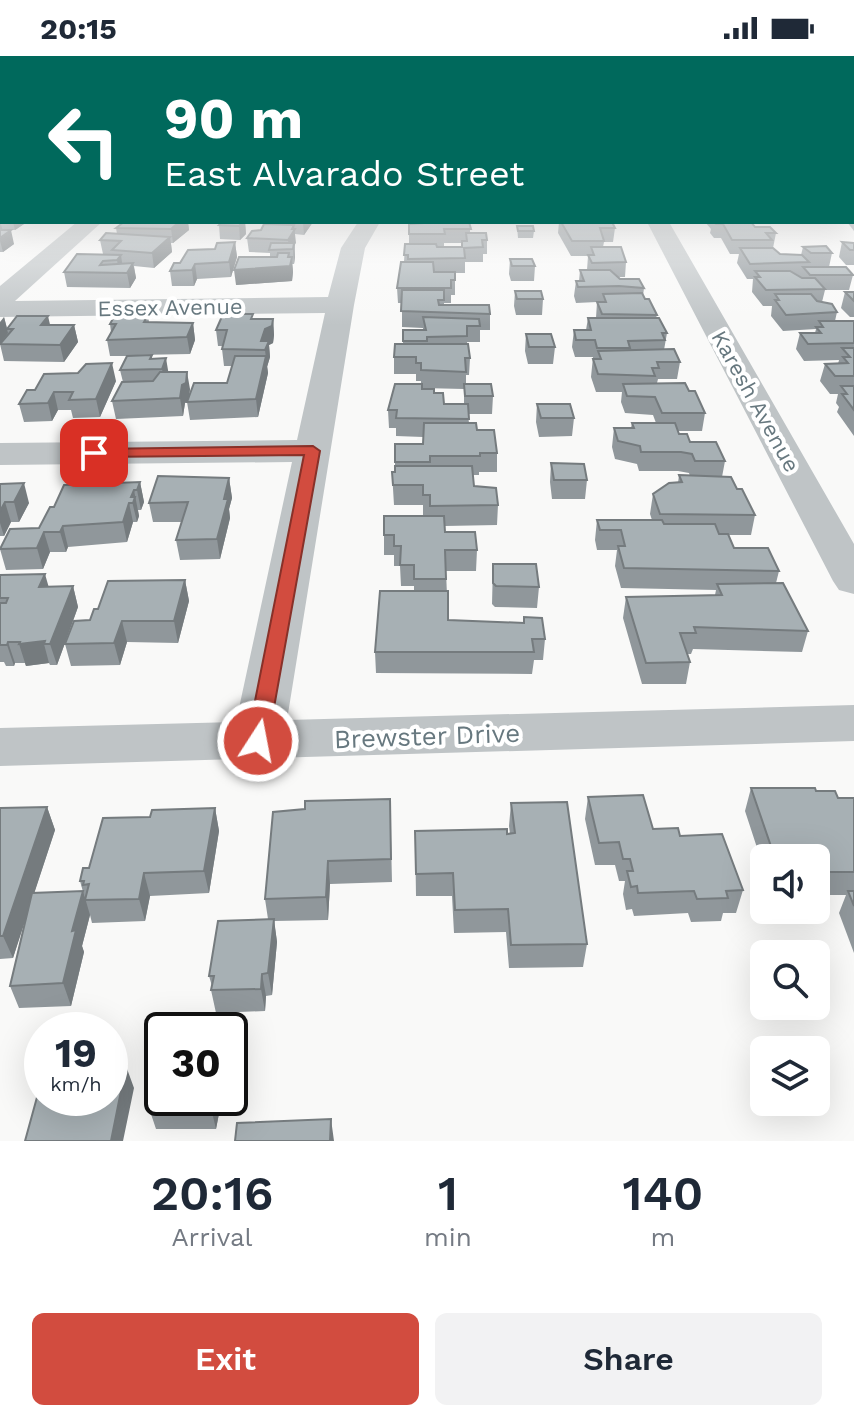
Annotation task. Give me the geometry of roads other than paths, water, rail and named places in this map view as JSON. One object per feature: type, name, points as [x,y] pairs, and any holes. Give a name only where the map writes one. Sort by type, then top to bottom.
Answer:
[{"type":"street","points":[[0,300],[89,224]]},
{"type":"street","points":[[258,741],[340,305],[353,248],[368,224]]},
{"type":"street","name":"Karesh Avenue","points":[[659,224],[854,581]]},
{"type":"street","name":"Essex Avenue","points":[[0,309],[340,305]]},
{"type":"street","points":[[0,454],[313,451]]},
{"type":"street","name":"Brewster Drive","points":[[0,747],[854,723]]}]
